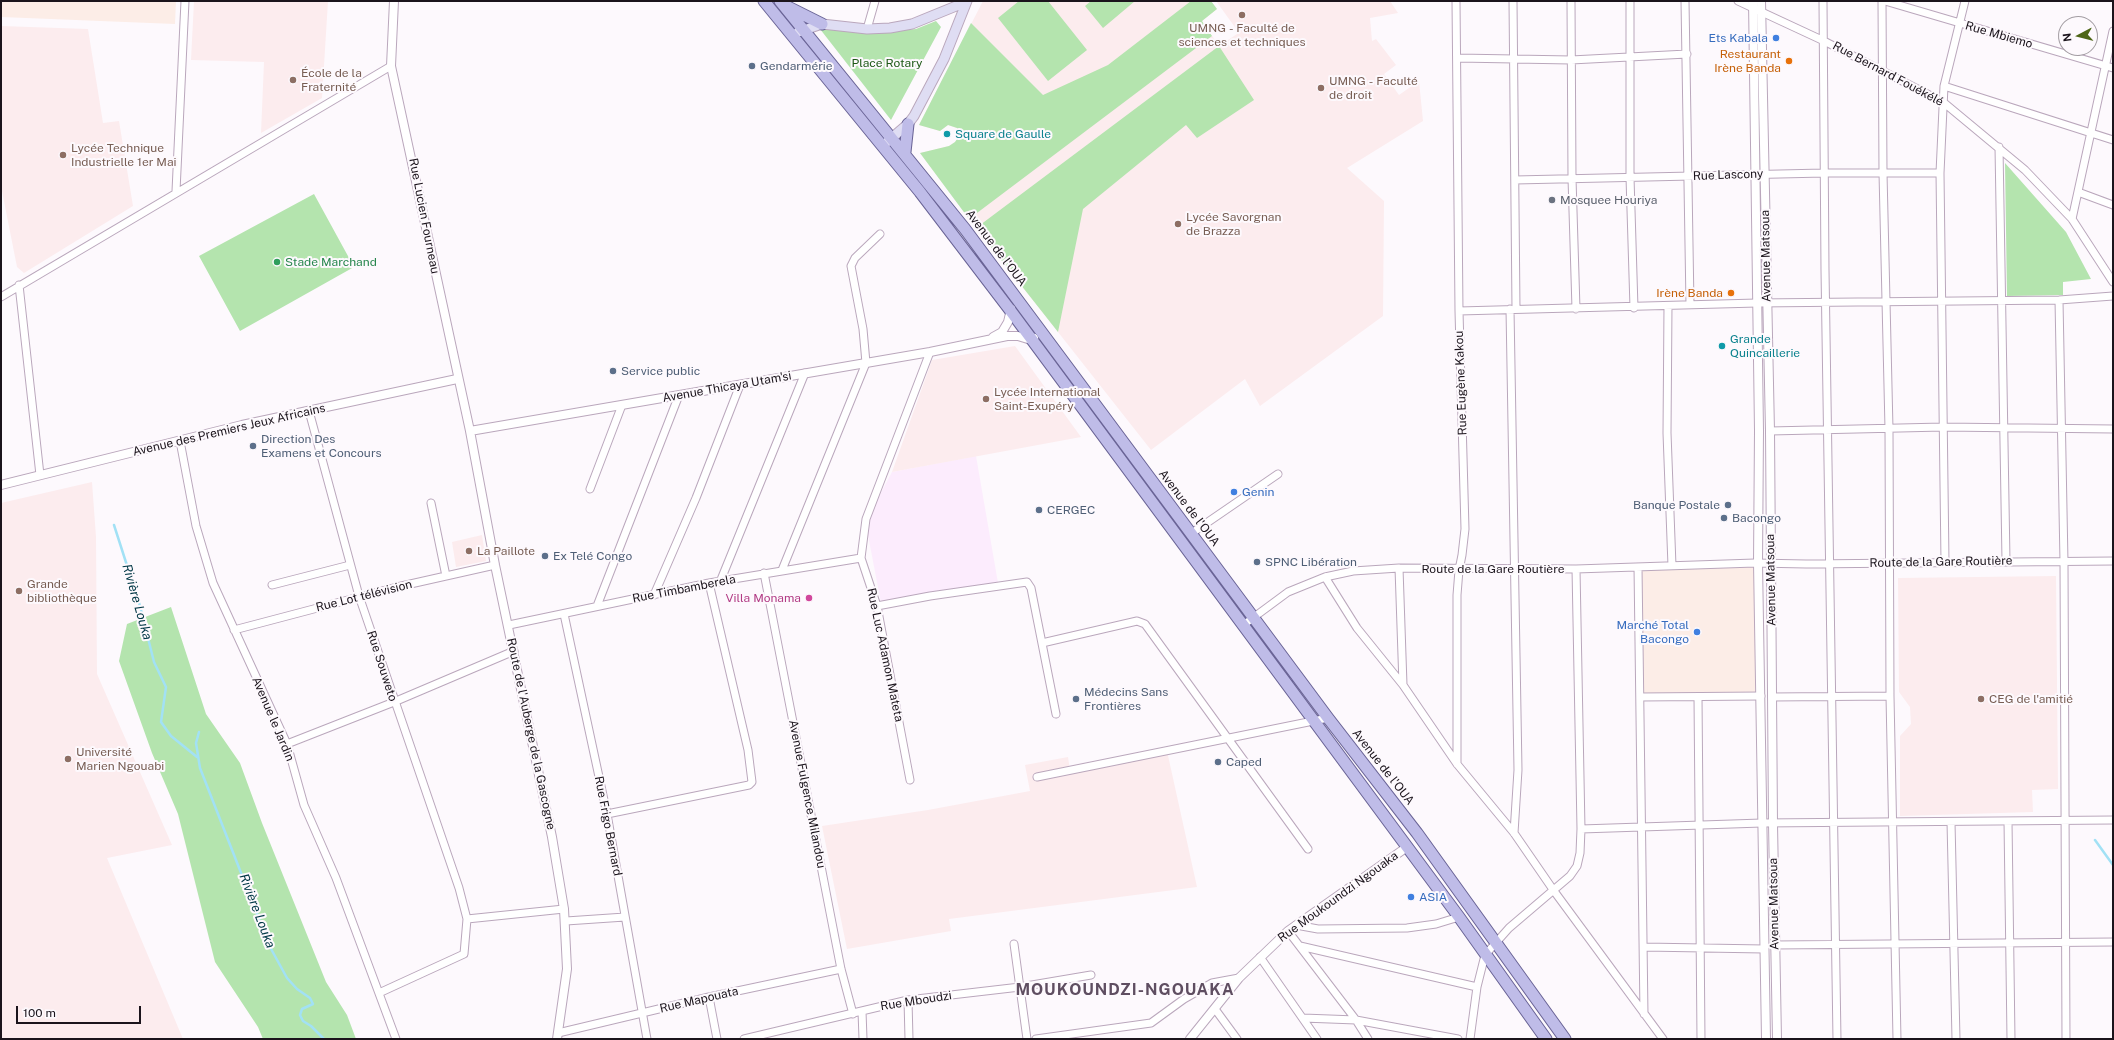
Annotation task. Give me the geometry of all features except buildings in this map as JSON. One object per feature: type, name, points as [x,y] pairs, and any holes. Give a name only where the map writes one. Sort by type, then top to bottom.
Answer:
[{"type":"main road","points":[[764,1],[925,198],[1010,310],[1242,626],[1459,917],[1546,1039]]},
{"type":"main road","points":[[781,2],[822,24],[867,29],[890,28],[912,24],[966,2]]},
{"type":"main road","name":"Avenue de l'OUA","points":[[781,2],[904,152],[1043,332],[1328,718],[1496,941],[1566,1039]]},
{"type":"main road","points":[[904,152],[908,124],[944,59],[966,2]]},
{"type":"main road","points":[[792,35],[822,24]]},
{"type":"main road","points":[[882,146],[908,124]]},
{"type":"street","points":[[176,191],[185,1]]},
{"type":"street","name":"Rue Lucien Fourneau","points":[[394,1],[391,66],[406,130],[457,379],[470,430]]},
{"type":"street","points":[[867,29],[875,1]]},
{"type":"street","name":"Rue Eugène Kakou","points":[[1456,1],[1458,58],[1459,311],[1465,529],[1459,570],[1457,764]]},
{"type":"street","points":[[1513,1],[1515,180],[1513,309],[1513,569],[1518,770],[1514,833]]},
{"type":"street","points":[[1571,1],[1572,178],[1576,309]]},
{"type":"street","points":[[1630,1],[1630,177],[1634,308]]},
{"type":"street","points":[[1685,1],[1690,305]]},
{"type":"street","name":"Rue Bernard Fouékélé","points":[[1738,1],[1753,5],[1762,13],[1882,69],[1943,102],[2026,170],[2072,219],[2112,279]]},
{"type":"street","name":"Avenue Matsoua","points":[[1762,1],[1764,174],[1770,431],[1772,742],[1777,1039]]},
{"type":"street","points":[[1824,1],[1824,173],[1837,1039]]},
{"type":"street","points":[[1883,1],[1883,173],[1889,429],[1890,696],[1897,1039]]},
{"type":"street","name":"Rue Mbiemo","points":[[1883,1],[2113,68]]},
{"type":"street","points":[[1945,562],[1940,173],[1944,86],[1965,1]]},
{"type":"street","name":"Avenue Matsoua","points":[[1753,5],[1754,175],[1759,431],[1758,563],[1766,1039]]},
{"type":"street","points":[[2072,219],[2113,31]]},
{"type":"street","points":[[1458,58],[1571,60],[1687,54]]},
{"type":"street","points":[[1,297],[176,191],[391,66]]},
{"type":"street","points":[[1944,86],[2113,140]]},
{"type":"street","points":[[1999,147],[2006,561]]},
{"type":"street","name":"Rue Lascony","points":[[1515,180],[1824,173],[1940,173]]},
{"type":"street","points":[[2078,192],[2113,205]]},
{"type":"street","points":[[782,570],[866,363],[863,329],[851,266],[855,258],[880,234]]},
{"type":"street","points":[[20,285],[40,475]]},
{"type":"street","points":[[1459,311],[1634,308],[1757,303],[1886,303],[1942,300],[2059,300],[2113,296]]},
{"type":"street","points":[[2059,300],[2064,562],[2064,941],[2066,1039]]},
{"type":"street","points":[[1010,310],[1020,302]]},
{"type":"street","points":[[1668,306],[1667,434],[1672,566]]},
{"type":"street","name":"Avenue Thicaya Utam'si","points":[[985,341],[1002,332],[1008,322],[1010,310]]},
{"type":"street","points":[[1031,340],[1043,332]]},
{"type":"street","name":"Avenue Thicaya Utam'si","points":[[470,430],[740,385],[985,341],[1018,336],[1031,340]]},
{"type":"street","name":"Rue Luc Adamon Mateta","points":[[910,780],[877,606],[861,558],[866,519],[930,352]]},
{"type":"street","points":[[720,582],[805,373]]},
{"type":"street","name":"Avenue des Premiers Jeux Africains","points":[[1,485],[180,440],[457,379]]},
{"type":"street","points":[[654,595],[696,498],[740,385]]},
{"type":"street","points":[[597,606],[679,395]]},
{"type":"street","points":[[590,489],[622,405]]},
{"type":"street","name":"Rue Souweto","points":[[309,411],[359,596],[394,702],[459,888],[467,919],[464,954],[379,993]]},
{"type":"street","points":[[1770,431],[1828,431],[1943,427],[2113,429]]},
{"type":"street","name":"Route de l'Auberge de la Gascogne","points":[[470,430],[495,565],[509,625],[552,837],[566,921],[567,969],[557,1036]]},
{"type":"street","name":"Avenue le Jardin","points":[[180,440],[196,526],[213,583],[287,744],[304,805],[336,878],[344,905],[396,1039]]},
{"type":"street","points":[[1192,533],[1278,474]]},
{"type":"street","points":[[432,503],[446,576]]},
{"type":"street","name":"Rue Timbamberela","points":[[509,625],[597,606],[782,570],[861,558]]},
{"type":"street","name":"Route de la Gare Routière","points":[[1242,626],[1288,592],[1325,577],[1353,571],[1399,568],[1459,570],[1576,569],[1758,563],[1830,564],[1889,562],[2113,561]]},
{"type":"street","points":[[272,585],[350,565]]},
{"type":"street","name":"Rue Lot télévision","points":[[234,630],[359,596],[495,565]]},
{"type":"street","points":[[1638,567],[1643,828],[1644,1014]]},
{"type":"street","points":[[1399,568],[1403,685]]},
{"type":"street","points":[[1470,1039],[1477,987],[1485,954],[1496,941],[1536,904],[1554,891],[1570,876],[1577,866],[1580,853],[1581,829],[1576,569]]},
{"type":"street","name":"Avenue Fulgence Milandou","points":[[764,574],[841,969],[853,1014]]},
{"type":"street","points":[[1325,577],[1358,628],[1403,685],[1457,764],[1514,833],[1554,891],[1663,1039]]},
{"type":"street","points":[[877,606],[930,596],[1027,582],[1031,588],[1056,714]]},
{"type":"street","points":[[606,814],[746,785],[752,782],[748,750],[709,584]]},
{"type":"street","name":"Rue Frigo Bernard","points":[[564,614],[606,814],[648,1039]]},
{"type":"street","points":[[1042,643],[1137,621],[1143,623],[1308,849]]},
{"type":"street","points":[[287,744],[394,702],[514,651]]},
{"type":"street","points":[[1640,698],[1761,696]]},
{"type":"street","points":[[1772,696],[1890,696]]},
{"type":"street","points":[[1698,697],[1701,1039]]},
{"type":"street","points":[[1037,777],[1312,720],[1328,718]]},
{"type":"street","points":[[1762,741],[1772,742]]},
{"type":"street","points":[[1581,829],[1762,823],[2113,820]]},
{"type":"street","points":[[2008,821],[2011,1039]]},
{"type":"street","points":[[1951,822],[1956,1039]]},
{"type":"street","name":"Rue Moukoundzi Ngouaka","points":[[1190,1039],[1239,978],[1288,931],[1407,847]]},
{"type":"street","points":[[467,919],[564,910]]},
{"type":"street","points":[[566,921],[625,917]]},
{"type":"street","points":[[1296,925],[1318,929],[1407,928],[1436,924],[1459,917]]},
{"type":"street","points":[[1288,931],[1356,1020],[1368,1039]]},
{"type":"street","points":[[1775,945],[1895,945],[2010,941],[2113,942]]},
{"type":"street","points":[[1014,944],[1027,1039]]},
{"type":"street","points":[[1300,946],[1477,987]]},
{"type":"street","points":[[1644,947],[1764,949]]},
{"type":"street","points":[[1260,957],[1318,1039]]},
{"type":"street","name":"Rue Mapouata","points":[[557,1036],[709,997],[841,969]]},
{"type":"street","name":"Rue Mboudzi","points":[[744,1039],[908,1000],[1020,987],[1091,975]]},
{"type":"street","points":[[1036,1039],[1151,1023],[1159,1019],[1184,999],[1212,983],[1239,978]]},
{"type":"street","points":[[709,997],[717,1039]]},
{"type":"street","points":[[908,1000],[909,1039]]},
{"type":"street","points":[[1215,1009],[1237,1039]]},
{"type":"street","points":[[862,1011],[863,1039]]},
{"type":"street","points":[[1303,1018],[1356,1020],[1458,1039]]},
{"type":"shaded area","points":[[1,1],[176,1],[175,24],[1,17]]},
{"type":"shaded area","name":"École de la Fraternité","points":[[194,1],[328,1],[322,98],[261,133],[264,62],[191,60]]},
{"type":"shaded area","name":"Lycée Savorgnan de Brazza","points":[[983,1],[1211,1],[1217,9],[1202,21],[1219,46],[1237,34],[1237,30],[1216,1],[1390,1],[1398,13],[1370,18],[1372,41],[1376,39],[1396,65],[1384,74],[1399,95],[1419,81],[1423,121],[1347,168],[1384,201],[1383,316],[1260,406],[1245,379],[1151,450],[976,228],[920,153],[949,146],[955,142],[959,136],[957,128],[948,125],[940,131],[919,125]]},
{"type":"shaded area","name":"Lycée Technique Industrielle 1er Mai","points":[[1,26],[88,29],[103,123],[119,121],[133,206],[24,273],[17,267],[1,186]]},
{"type":"shaded area","name":"Lycée International Saint-Exupéry","points":[[1015,346],[1081,437],[892,472],[932,360]]},
{"type":"shaded area","points":[[976,456],[998,583],[881,603],[867,530],[867,519],[892,472]]},
{"type":"shaded area","name":"Université Marien Ngouabi","points":[[92,482],[96,537],[97,674],[172,845],[107,858],[183,1039],[1,1039],[1,503]]},
{"type":"shaded area","name":"La Paillote","points":[[482,535],[486,561],[456,567],[452,542]]},
{"type":"shaded area","name":"Marché Total Bacongo","points":[[1755,563],[1756,696],[1640,697],[1638,567]]},
{"type":"shaded area","name":"CEG de l'amitié","points":[[2056,576],[2058,789],[2032,790],[2033,812],[1900,816],[1900,736],[1911,724],[1910,707],[1899,692],[1898,578]]},
{"type":"shaded area","points":[[1167,751],[1197,887],[949,919],[951,931],[847,949],[822,826],[928,810],[1030,791],[1025,765],[1068,757],[1070,770]]},
{"type":"green space","points":[[1019,1],[1048,1],[1087,50],[1048,81],[998,18]]},
{"type":"green space","points":[[1091,1],[1135,1],[1103,28],[1085,6]]},
{"type":"green space","points":[[1191,1],[1211,1],[1217,9],[1202,21],[1212,36],[969,219],[920,153],[949,146],[955,142],[959,136],[957,128],[948,125],[940,131],[919,125],[971,23],[1043,95],[1108,65]]},
{"type":"green space","name":"Place Rotary","points":[[936,21],[941,27],[891,120],[820,29],[871,33],[916,29]]},
{"type":"green space","points":[[1219,46],[1254,100],[1197,138],[1186,125],[1083,209],[1058,332],[976,228]]},
{"type":"green space","points":[[2005,163],[2066,232],[2091,279],[2063,282],[2063,295],[2007,296]]},
{"type":"green space","name":"Stade Marchand","points":[[314,194],[354,267],[240,331],[199,256]]},
{"type":"green space","points":[[171,607],[206,714],[240,763],[262,823],[326,982],[347,1015],[356,1039],[263,1039],[258,1027],[215,962],[178,814],[152,753],[119,661],[127,624]]},
{"type":"waterway","name":"Rivière Louka","points":[[114,525],[140,606],[154,662],[166,687],[161,722],[171,736],[197,757]]},
{"type":"waterway","name":"Rivière Louka","points":[[199,732],[196,743],[200,768],[270,947],[287,978],[297,989],[310,998],[313,1004],[302,1009],[300,1015],[303,1021],[311,1026],[324,1039]]},
{"type":"waterway","points":[[2095,840],[2113,865]]},
{"type":"place","name":"UMNG - Faculté de sciences et techniques","points":[[1242,15]]},
{"type":"place","name":"Ets Kabala","points":[[1776,38]]},
{"type":"place","name":"Restaurant Irène Banda","points":[[1789,61]]},
{"type":"place","name":"Gendarmérie","points":[[752,66]]},
{"type":"place","name":"École de la Fraternité","points":[[293,80]]},
{"type":"place","name":"UMNG - Faculté de droit","points":[[1321,88]]},
{"type":"place","name":"Square de Gaulle","points":[[947,134]]},
{"type":"place","name":"Lycée Technique Industrielle 1er Mai","points":[[63,155]]},
{"type":"place","name":"Mosquee Houriya","points":[[1552,200]]},
{"type":"place","name":"Lycée Savorgnan de Brazza","points":[[1178,224]]},
{"type":"place","name":"Stade Marchand","points":[[277,262]]},
{"type":"place","name":"Irène Banda","points":[[1731,293]]},
{"type":"place","name":"Grande Quincaillerie","points":[[1722,346]]},
{"type":"place","name":"Service public","points":[[613,371]]},
{"type":"place","name":"Lycée International Saint-Exupéry","points":[[986,399]]},
{"type":"place","name":"Direction Des Examens et Concours","points":[[253,446]]},
{"type":"place","name":"Genin","points":[[1234,492]]},
{"type":"place","name":"Banque Postale","points":[[1728,505]]},
{"type":"place","name":"CERGEC","points":[[1039,510]]},
{"type":"place","name":"Bacongo","points":[[1724,518]]},
{"type":"place","name":"La Paillote","points":[[469,551]]},
{"type":"place","name":"Ex Telé Congo","points":[[545,556]]},
{"type":"place","name":"SPNC Libération","points":[[1257,562]]},
{"type":"place","name":"Grande bibliothèque","points":[[19,591]]},
{"type":"place","name":"Villa Monama","points":[[809,598]]},
{"type":"place","name":"Marché Total Bacongo","points":[[1697,632]]},
{"type":"place","name":"Médecins Sans Frontières","points":[[1076,699]]},
{"type":"place","name":"CEG de l'amitié","points":[[1981,699]]},
{"type":"place","name":"Université Marien Ngouabi","points":[[68,759]]},
{"type":"place","name":"Caped","points":[[1218,762]]},
{"type":"place","name":"ASIA","points":[[1411,897]]},
{"type":"district","name":"MOUKOUNDZI-NGOUAKA","points":[[1125,990]]}]
